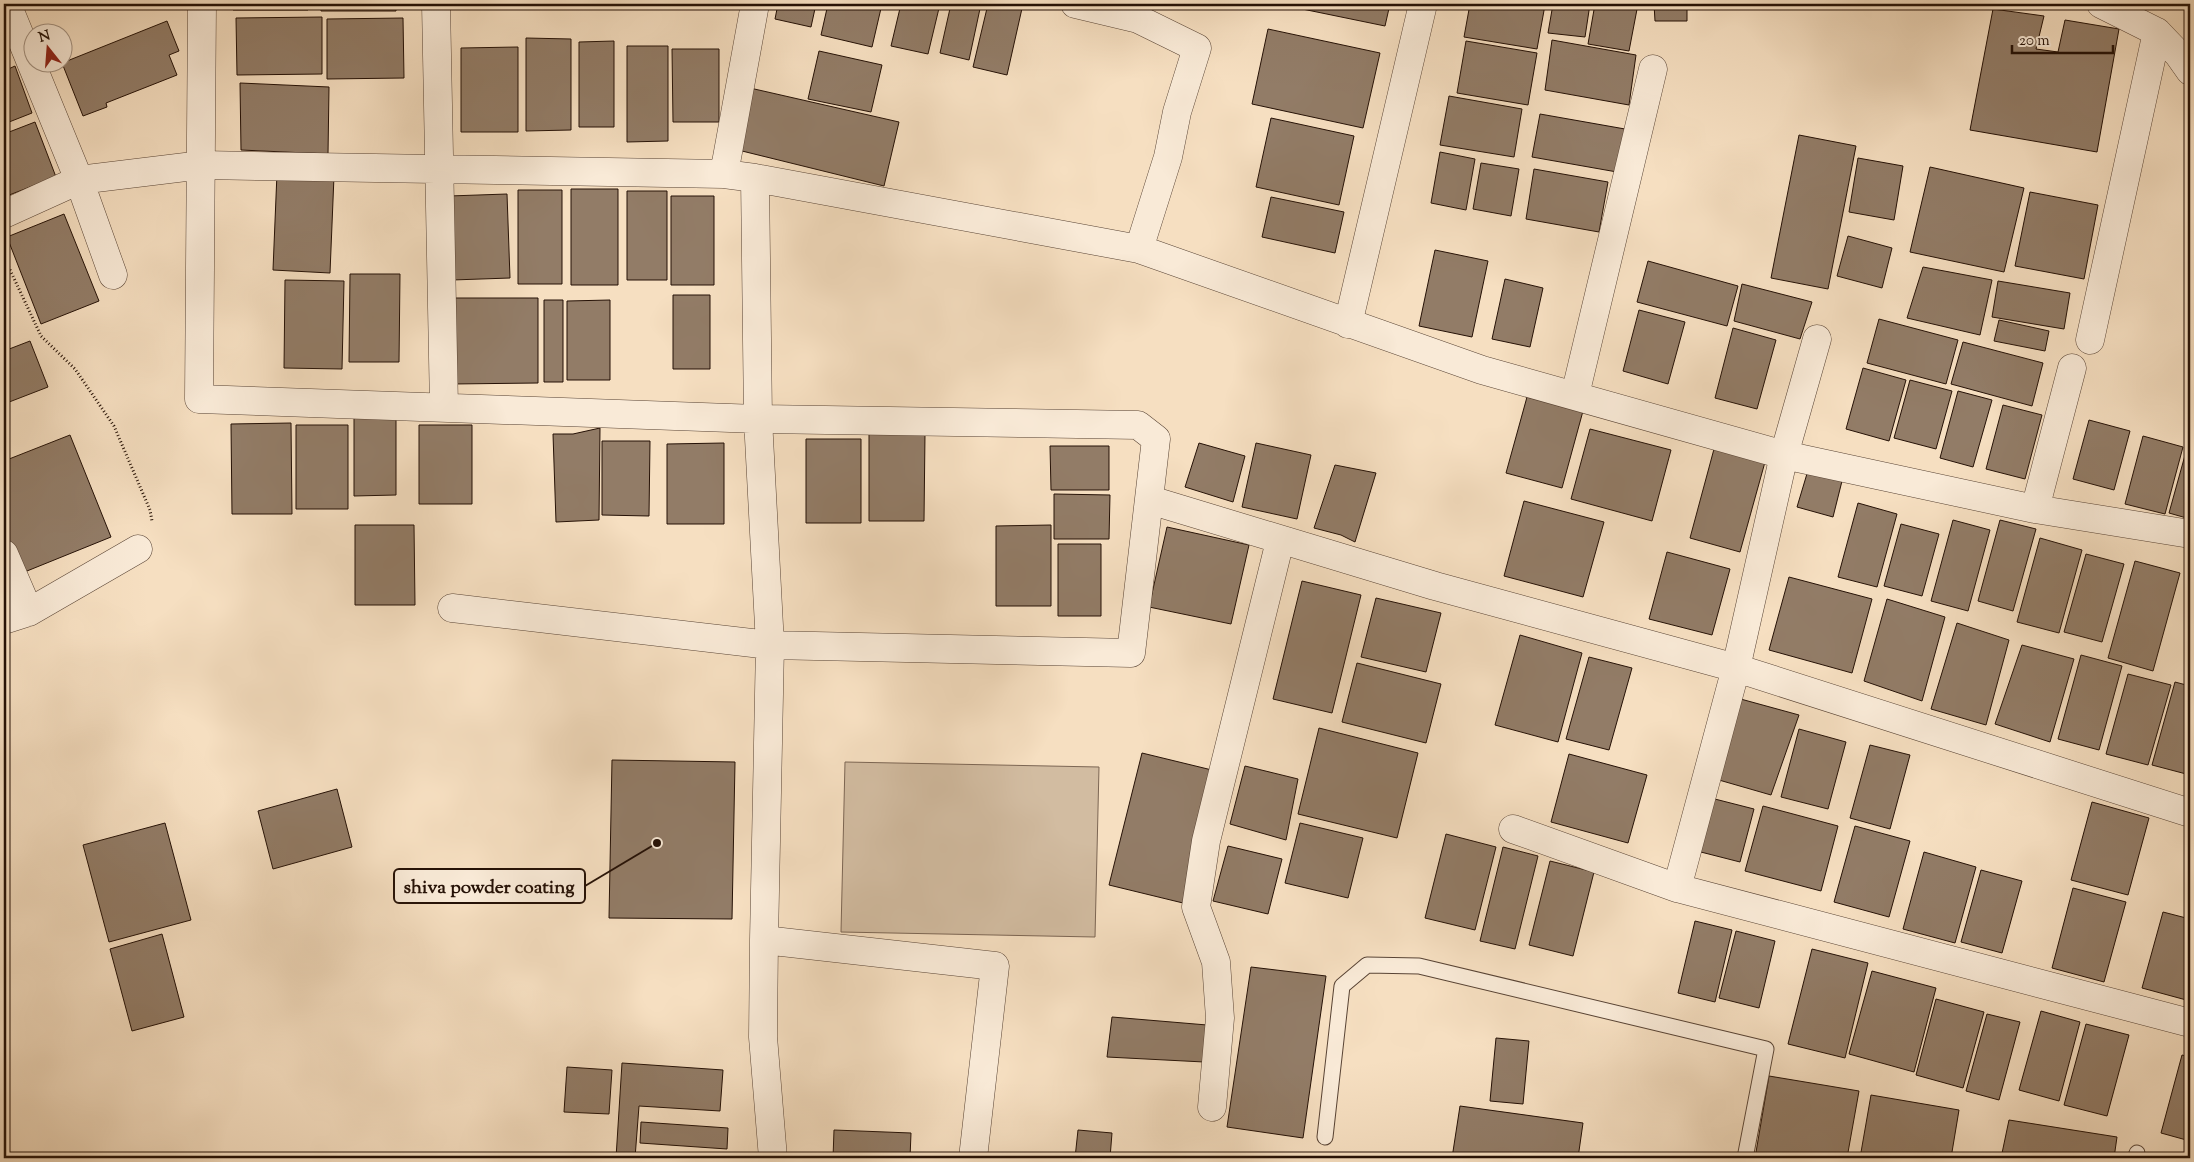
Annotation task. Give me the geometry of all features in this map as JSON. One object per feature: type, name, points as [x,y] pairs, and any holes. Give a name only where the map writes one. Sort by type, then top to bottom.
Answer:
[{"type":"street","points":[[7,4],[79,180],[114,276]]},
{"type":"street","points":[[202,4],[199,399],[758,419],[1138,425],[1156,439],[1130,654],[770,644],[452,608]]},
{"type":"street","points":[[436,4],[444,407]]},
{"type":"street","points":[[724,174],[755,4]]},
{"type":"street","points":[[1075,4],[1138,19],[1198,48],[1177,112],[1168,157],[1139,249]]},
{"type":"street","points":[[1348,324],[1423,4]]},
{"type":"street","points":[[2102,4],[2157,32],[2178,54],[2190,71]]},
{"type":"street","points":[[2090,340],[2157,32]]},
{"type":"street","points":[[1575,395],[1653,69]]},
{"type":"street","points":[[4,214],[79,180],[202,165],[440,171],[724,174],[755,178],[1139,249],[1482,370],[1784,455],[2035,509],[2190,534]]},
{"type":"street","points":[[755,178],[758,419],[770,644],[763,1037],[773,1158]]},
{"type":"street","points":[[1677,888],[1736,668],[1784,455],[1817,339]]},
{"type":"street","points":[[2035,509],[2072,368]]},
{"type":"street","points":[[1150,500],[1280,541],[1736,668],[2190,813]]},
{"type":"street","points":[[1212,1107],[1220,1018],[1216,962],[1196,907],[1206,841],[1280,541]]},
{"type":"street","points":[[4,554],[16,616],[138,549]]},
{"type":"street","points":[[1513,829],[1677,888],[2190,1023]]},
{"type":"street","points":[[764,940],[996,966],[973,1158]]},
{"type":"lane","points":[[1325,1137],[1342,986],[1367,965],[1419,966],[1766,1049],[1746,1158]]},
{"type":"path","points":[[4,257],[41,336],[75,369],[114,426],[150,510],[154,534],[138,549]]},
{"type":"shaded area","points":[[845,762],[1099,767],[1095,937],[841,932]]},
{"type":"building","points":[[233,4],[308,4],[308,10],[233,10]]},
{"type":"building","points":[[321,4],[396,4],[396,11],[321,11]]},
{"type":"building","points":[[778,4],[816,4],[811,27],[775,19]]},
{"type":"building","points":[[828,4],[882,4],[872,47],[821,35]]},
{"type":"building","points":[[901,4],[940,4],[928,54],[891,46]]},
{"type":"building","points":[[951,4],[981,4],[969,60],[940,53]]},
{"type":"building","points":[[988,4],[1023,4],[1007,75],[973,67]]},
{"type":"building","points":[[1278,4],[1390,4],[1385,26]]},
{"type":"building","points":[[1470,4],[1545,5],[1537,49],[1464,37]]},
{"type":"building","points":[[1553,4],[1590,4],[1585,37],[1548,33]]},
{"type":"building","points":[[1595,4],[1638,4],[1629,51],[1588,44]]},
{"type":"building","points":[[1654,4],[1687,4],[1687,21],[1655,21]]},
{"type":"building","points":[[1993,9],[2044,16],[2036,49],[2058,52],[2065,20],[2119,29],[2097,152],[1970,130]]},
{"type":"building","points":[[322,17],[322,74],[237,75],[236,18]]},
{"type":"building","points":[[403,18],[404,78],[327,79],[327,19]]},
{"type":"building","points":[[167,21],[179,51],[169,55],[177,75],[106,103],[107,107],[83,116],[66,72],[72,72],[72,59]]},
{"type":"building","points":[[1268,29],[1380,53],[1363,128],[1252,104]]},
{"type":"building","points":[[526,38],[571,39],[571,130],[526,131]]},
{"type":"building","points":[[1552,40],[1636,55],[1629,105],[1545,90]]},
{"type":"building","points":[[614,41],[614,127],[579,127],[579,42]]},
{"type":"building","points":[[1466,41],[1537,53],[1528,105],[1457,93]]},
{"type":"building","points":[[627,46],[668,46],[668,141],[627,142]]},
{"type":"building","points":[[518,47],[518,132],[461,132],[461,48]]},
{"type":"building","points":[[672,49],[719,49],[719,122],[673,122]]},
{"type":"building","points":[[819,51],[882,65],[871,112],[808,99]]},
{"type":"building","points":[[15,66],[32,113],[4,124],[4,71]]},
{"type":"building","points":[[240,83],[329,87],[328,154],[241,150]]},
{"type":"building","points":[[750,88],[899,122],[884,186],[738,150]]},
{"type":"building","points":[[1449,96],[1522,109],[1514,157],[1440,145]]},
{"type":"building","points":[[1540,114],[1625,129],[1617,172],[1532,157]]},
{"type":"building","points":[[1271,118],[1354,136],[1339,205],[1256,187]]},
{"type":"building","points":[[35,122],[56,177],[4,197],[4,134]]},
{"type":"building","points":[[1799,135],[1856,146],[1828,289],[1771,278]]},
{"type":"building","points":[[1440,152],[1475,159],[1466,210],[1431,203]]},
{"type":"building","points":[[1858,158],[1903,166],[1894,220],[1849,212]]},
{"type":"building","points":[[1481,163],[1519,169],[1511,216],[1473,209]]},
{"type":"building","points":[[1930,167],[2024,188],[2004,272],[1910,252]]},
{"type":"building","points":[[1534,169],[1608,182],[1599,232],[1526,219]]},
{"type":"building","points":[[277,173],[334,176],[330,273],[273,270]]},
{"type":"building","points":[[571,189],[618,189],[618,285],[571,285]]},
{"type":"building","points":[[518,190],[562,190],[562,284],[518,284]]},
{"type":"building","points":[[627,191],[667,191],[667,280],[627,280]]},
{"type":"building","points":[[2030,192],[2098,205],[2084,279],[2015,266]]},
{"type":"building","points":[[507,194],[510,278],[452,280],[449,196]]},
{"type":"building","points":[[671,196],[714,196],[714,285],[671,285]]},
{"type":"building","points":[[1271,197],[1344,212],[1335,253],[1262,237]]},
{"type":"building","points":[[64,214],[99,301],[41,324],[7,237]]},
{"type":"building","points":[[1848,236],[1892,248],[1882,288],[1837,276]]},
{"type":"building","points":[[1435,250],[1488,261],[1472,337],[1419,326]]},
{"type":"building","points":[[1648,261],[1738,286],[1727,326],[1637,302]]},
{"type":"building","points":[[1923,267],[1992,280],[1980,335],[1907,318]]},
{"type":"building","points":[[350,274],[400,274],[399,362],[349,362]]},
{"type":"building","points":[[1505,279],[1543,288],[1530,347],[1492,339]]},
{"type":"building","points":[[285,280],[344,281],[342,369],[284,368]]},
{"type":"building","points":[[1998,281],[2070,293],[2064,329],[1992,317]]},
{"type":"building","points":[[1742,284],[1812,302],[1800,339],[1734,321]]},
{"type":"building","points":[[673,295],[710,295],[710,369],[673,369]]},
{"type":"building","points":[[452,298],[538,298],[538,383],[452,384]]},
{"type":"building","points":[[544,300],[563,300],[563,382],[544,382]]},
{"type":"building","points":[[610,300],[610,380],[567,380],[567,301]]},
{"type":"building","points":[[1639,310],[1685,322],[1668,384],[1623,371]]},
{"type":"building","points":[[1879,319],[1958,340],[1946,384],[1867,363]]},
{"type":"building","points":[[1999,320],[2049,331],[2045,351],[1994,341]]},
{"type":"building","points":[[1733,328],[1776,340],[1757,409],[1715,398]]},
{"type":"building","points":[[30,341],[48,387],[4,404],[4,351]]},
{"type":"building","points":[[1963,342],[2043,363],[2032,406],[1951,384]]},
{"type":"building","points":[[1863,368],[1906,380],[1889,441],[1846,429]]},
{"type":"building","points":[[1910,380],[1952,391],[1936,449],[1894,438]]},
{"type":"building","points":[[1958,391],[1992,400],[1973,467],[1940,458]]},
{"type":"building","points":[[1527,397],[1583,411],[1562,488],[1506,473]]},
{"type":"building","points":[[2003,405],[2042,415],[2025,479],[1986,469]]},
{"type":"building","points":[[354,418],[396,418],[396,495],[354,496]]},
{"type":"building","points":[[2089,420],[2130,431],[2114,490],[2073,479]]},
{"type":"building","points":[[291,423],[292,514],[232,514],[231,424]]},
{"type":"building","points":[[296,425],[348,425],[348,509],[296,509]]},
{"type":"building","points":[[419,425],[472,425],[472,504],[419,504]]},
{"type":"building","points":[[600,428],[599,520],[556,522],[553,434],[573,434]]},
{"type":"building","points":[[1590,429],[1671,450],[1652,521],[1571,499]]},
{"type":"building","points":[[869,433],[925,433],[924,521],[869,521]]},
{"type":"building","points":[[70,435],[111,537],[22,573],[4,527],[4,461]]},
{"type":"building","points":[[2143,436],[2183,447],[2165,514],[2125,504]]},
{"type":"building","points":[[806,439],[861,439],[861,523],[806,523]]},
{"type":"building","points":[[602,441],[650,441],[649,516],[602,515]]},
{"type":"building","points":[[724,443],[724,524],[667,524],[667,444]]},
{"type":"building","points":[[1199,443],[1245,456],[1233,502],[1185,487]]},
{"type":"building","points":[[1256,443],[1311,455],[1297,519],[1242,507]]},
{"type":"building","points":[[1050,446],[1109,446],[1109,490],[1051,490]]},
{"type":"building","points":[[2187,448],[2190,448],[2190,519],[2169,513]]},
{"type":"building","points":[[1714,449],[1765,462],[1740,552],[1690,538]]},
{"type":"building","points":[[1335,465],[1376,473],[1355,542],[1341,535],[1314,528]]},
{"type":"building","points":[[1809,467],[1843,477],[1833,517],[1797,507]]},
{"type":"building","points":[[1054,494],[1110,495],[1109,539],[1054,539]]},
{"type":"building","points":[[1524,501],[1604,522],[1583,597],[1504,576]]},
{"type":"building","points":[[1858,503],[1897,514],[1877,587],[1838,577]]},
{"type":"building","points":[[1953,520],[1990,530],[1968,611],[1931,601]]},
{"type":"building","points":[[2000,520],[2036,529],[2013,611],[1978,601]]},
{"type":"building","points":[[1901,524],[1939,534],[1922,596],[1884,586]]},
{"type":"building","points":[[355,525],[414,525],[415,605],[355,605]]},
{"type":"building","points":[[1051,525],[1051,606],[996,606],[996,526]]},
{"type":"building","points":[[1167,527],[1249,545],[1231,624],[1149,607]]},
{"type":"building","points":[[2040,538],[2082,550],[2059,633],[2017,622]]},
{"type":"building","points":[[1058,544],[1101,544],[1101,616],[1058,616]]},
{"type":"building","points":[[1667,552],[1730,569],[1712,635],[1649,619]]},
{"type":"building","points":[[2086,554],[2124,564],[2102,642],[2064,632]]},
{"type":"building","points":[[2135,561],[2180,573],[2153,671],[2108,658]]},
{"type":"building","points":[[1789,577],[1872,599],[1852,673],[1769,650]]},
{"type":"building","points":[[1302,581],[1361,595],[1332,713],[1273,699]]},
{"type":"building","points":[[1376,598],[1441,613],[1426,672],[1361,657]]},
{"type":"building","points":[[1887,599],[1945,617],[1922,701],[1864,681]]},
{"type":"building","points":[[1957,623],[2009,640],[1986,725],[1931,709]]},
{"type":"building","points":[[1520,635],[1582,653],[1558,742],[1495,725]]},
{"type":"building","points":[[2022,645],[2074,659],[2050,742],[1995,724]]},
{"type":"building","points":[[2081,655],[2122,666],[2099,750],[2058,739]]},
{"type":"building","points":[[1589,657],[1632,668],[1609,750],[1566,739]]},
{"type":"building","points":[[1357,663],[1441,684],[1426,743],[1342,722]]},
{"type":"building","points":[[2128,674],[2171,685],[2148,765],[2106,754]]},
{"type":"building","points":[[2175,682],[2190,686],[2190,775],[2152,765]]},
{"type":"building","points":[[1737,698],[1799,715],[1771,795],[1712,778]]},
{"type":"building","points":[[1319,728],[1418,753],[1397,838],[1298,814]]},
{"type":"building","points":[[1799,729],[1846,742],[1828,809],[1781,797]]},
{"type":"building","points":[[1870,745],[1910,755],[1890,829],[1850,818]]},
{"type":"building","points":[[1142,753],[1216,771],[1183,903],[1109,885]]},
{"type":"building","points":[[1569,754],[1647,775],[1628,843],[1551,822]]},
{"type":"building","points":[[612,760],[735,762],[732,919],[609,918]]},
{"type":"building","points":[[1245,766],[1298,779],[1286,840],[1230,824]]},
{"type":"building","points":[[337,789],[352,847],[273,869],[258,811]]},
{"type":"building","points":[[1707,797],[1754,809],[1740,862],[1693,850]]},
{"type":"building","points":[[2092,802],[2149,818],[2128,895],[2071,880]]},
{"type":"building","points":[[1763,806],[1838,826],[1821,891],[1745,871]]},
{"type":"building","points":[[165,823],[191,920],[109,942],[83,845]]},
{"type":"building","points":[[1300,823],[1363,838],[1348,898],[1285,883]]},
{"type":"building","points":[[1855,826],[1910,841],[1889,917],[1834,902]]},
{"type":"building","points":[[1446,834],[1496,847],[1475,930],[1425,918]]},
{"type":"building","points":[[1228,846],[1282,859],[1268,914],[1213,901]]},
{"type":"building","points":[[1503,847],[1538,856],[1515,949],[1480,941]]},
{"type":"building","points":[[1924,852],[1976,867],[1955,943],[1903,929]]},
{"type":"building","points":[[1550,861],[1594,872],[1573,956],[1529,945]]},
{"type":"building","points":[[1981,870],[2022,881],[2002,953],[1961,942]]},
{"type":"building","points":[[2073,888],[2126,902],[2104,982],[2052,968]]},
{"type":"building","points":[[2163,912],[2190,919],[2190,1001],[2142,988]]},
{"type":"building","points":[[1695,921],[1732,930],[1715,1002],[1678,993]]},
{"type":"building","points":[[1736,931],[1775,941],[1759,1008],[1719,998]]},
{"type":"building","points":[[162,934],[184,1017],[132,1031],[110,949]]},
{"type":"building","points":[[1812,949],[1868,963],[1845,1058],[1788,1044]]},
{"type":"building","points":[[1251,967],[1326,976],[1303,1138],[1227,1127]]},
{"type":"building","points":[[1872,971],[1936,988],[1914,1072],[1849,1054]]},
{"type":"building","points":[[1936,999],[1984,1012],[1963,1088],[1916,1075]]},
{"type":"building","points":[[2041,1011],[2080,1022],[2059,1101],[2019,1090]]},
{"type":"building","points":[[1987,1014],[2020,1022],[1999,1100],[1966,1091]]},
{"type":"building","points":[[1112,1017],[1207,1025],[1204,1062],[1107,1057]]},
{"type":"building","points":[[2086,1024],[2129,1035],[2107,1116],[2064,1105]]},
{"type":"building","points":[[1496,1038],[1529,1041],[1523,1104],[1490,1101]]},
{"type":"building","points":[[2182,1055],[2190,1057],[2190,1141],[2161,1133]]},
{"type":"building","points":[[622,1063],[723,1070],[720,1111],[639,1106],[635,1158],[616,1158]]},
{"type":"building","points":[[567,1067],[612,1070],[609,1114],[564,1112]]},
{"type":"building","points":[[1769,1076],[1859,1091],[1847,1158],[1755,1158]]},
{"type":"building","points":[[1871,1095],[1959,1110],[1951,1158],[1860,1158]]},
{"type":"building","points":[[1460,1106],[1583,1123],[1578,1158],[1452,1158]]},
{"type":"building","points":[[2009,1120],[2117,1137],[2114,1158],[2001,1158]]},
{"type":"building","points":[[641,1122],[728,1128],[727,1149],[640,1143]]},
{"type":"building","points":[[834,1130],[911,1133],[910,1158],[833,1158]]},
{"type":"building","points":[[1078,1130],[1112,1133],[1110,1158],[1075,1158]]},
{"type":"building","points":[[645,1155],[673,1157],[673,1158],[644,1158]]},
{"type":"place","name":"shiva powder coating","points":[[657,843]]}]
